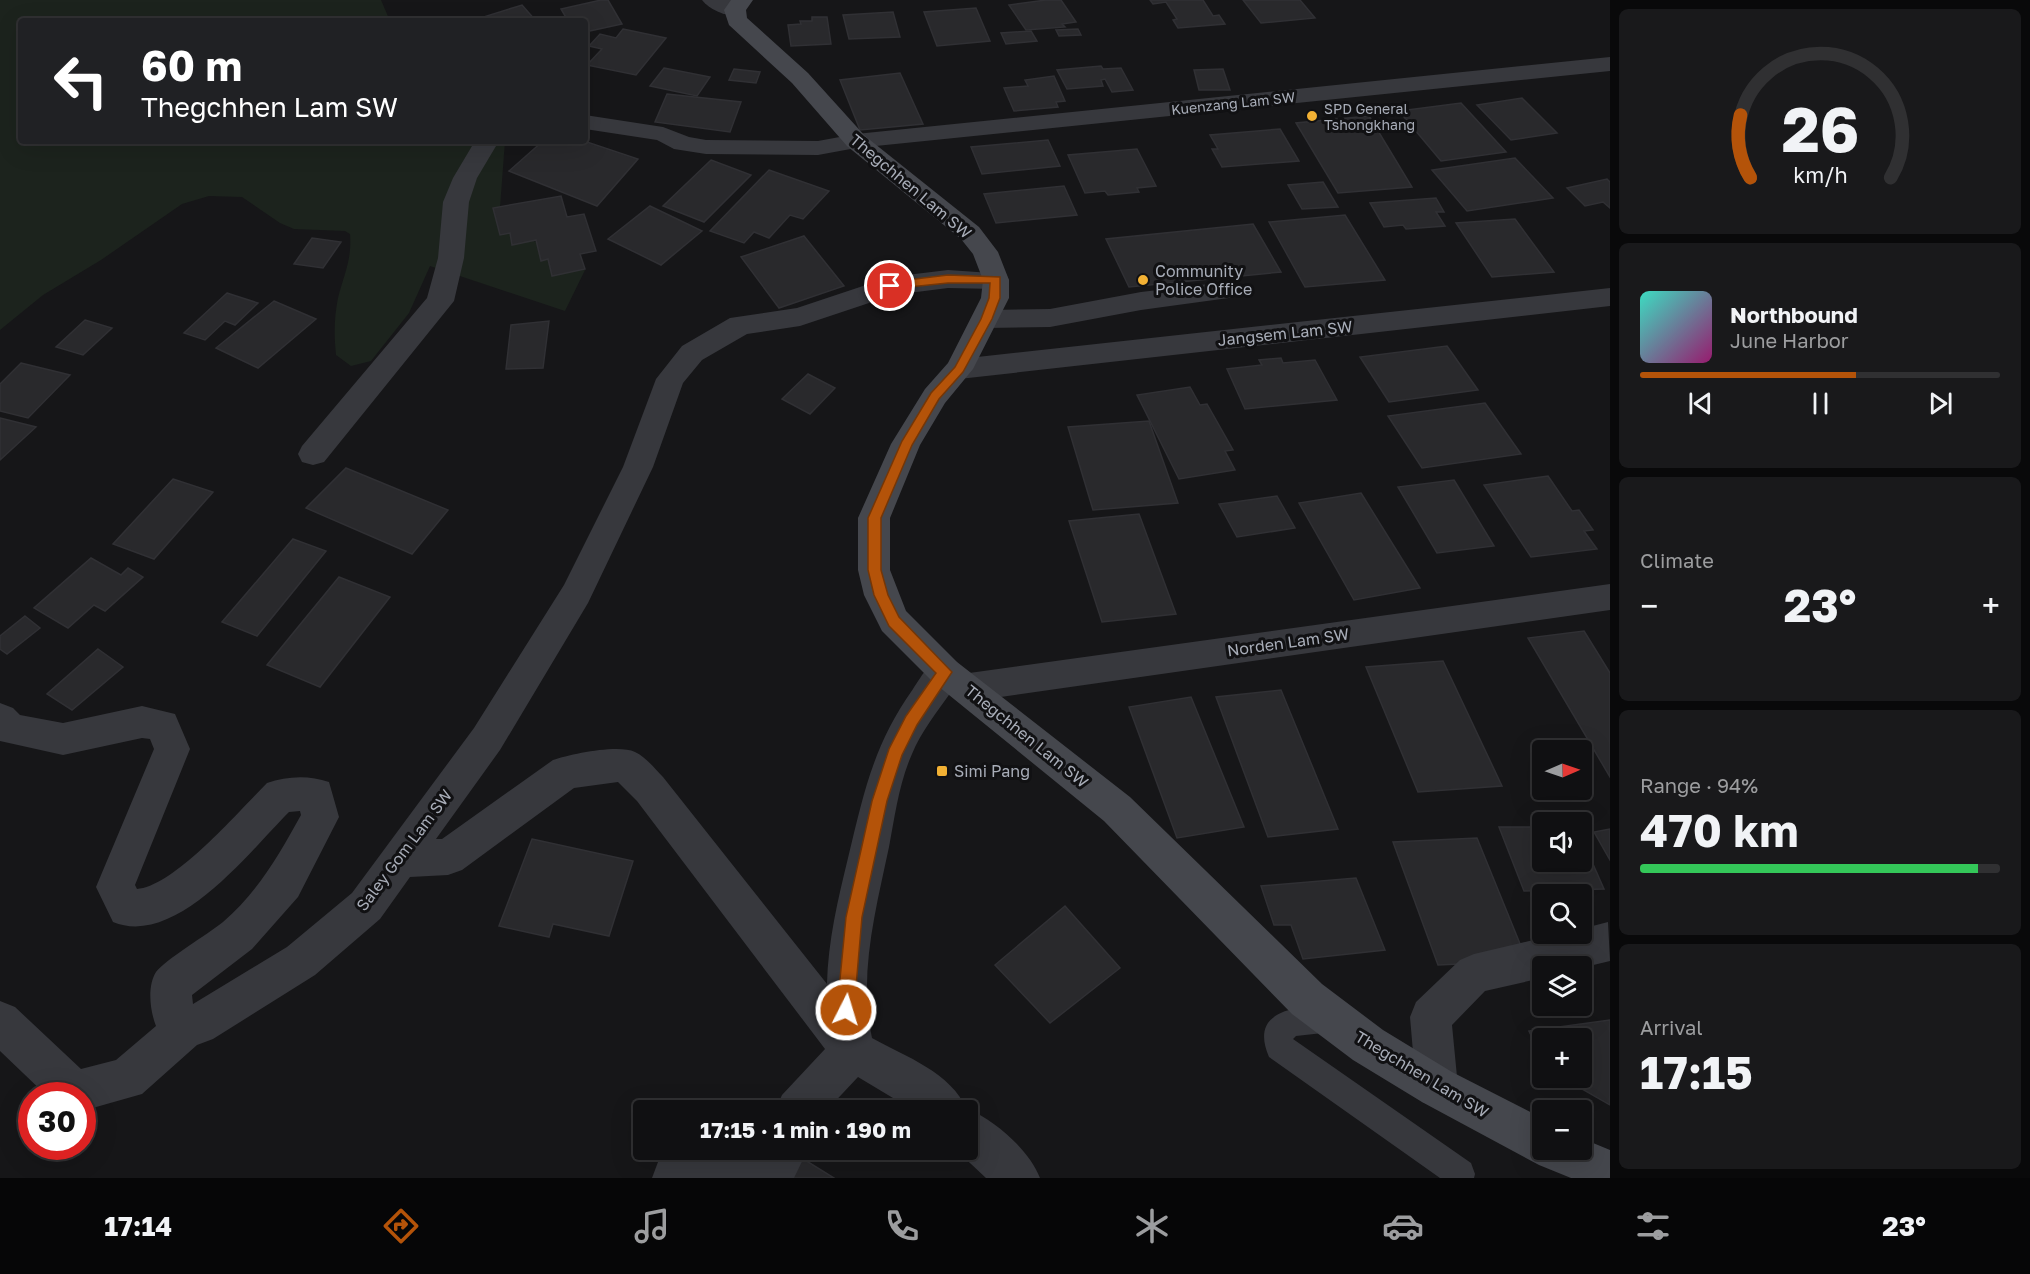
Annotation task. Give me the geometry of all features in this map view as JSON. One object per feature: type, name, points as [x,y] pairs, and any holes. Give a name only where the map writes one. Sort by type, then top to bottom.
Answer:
[{"type":"main road","name":"Thegchhen Lam SW","points":[[730,3],[737,20],[800,78],[856,141],[970,233],[984,252],[996,280],[995,298],[986,319],[959,369],[935,396],[906,444],[874,518],[874,570],[881,595],[894,621],[956,679],[1117,809],[1307,999],[1368,1045],[1437,1087],[1532,1137]]},
{"type":"main road","points":[[1581,1160],[1610,1172]]},
{"type":"street","name":"Kuenzang Lam SW","points":[[588,122],[663,134],[683,144],[706,147],[818,148],[856,141],[1610,64]]},
{"type":"street","points":[[313,454],[440,301],[451,258],[456,202],[465,178],[485,144]]},
{"type":"street","name":"Saley Gom Lam SW","points":[[0,1022],[75,1092],[127,1079],[188,1025],[198,1024],[301,961],[366,906],[487,740],[576,594],[638,467],[670,380],[692,353],[740,325],[800,317],[890,286],[948,279],[996,280]]},
{"type":"street","points":[[986,319],[1050,318],[1141,301],[1226,291]]},
{"type":"street","name":"Jangsem Lam SW","points":[[959,369],[1610,297]]},
{"type":"street","name":"Norden Lam SW","points":[[956,679],[1610,597]]},
{"type":"street","points":[[818,1100],[840,1078],[853,1050],[847,1028],[846,1010],[854,917],[880,801],[894,754],[912,720],[956,679]]},
{"type":"street","points":[[0,719],[10,729],[63,739],[142,722],[162,725],[172,748],[115,887],[127,909],[153,907],[195,880],[280,795],[316,794],[320,817],[284,884],[238,935],[171,986],[173,1017],[188,1025]]},
{"type":"street","points":[[399,860],[448,857],[566,772],[625,765],[650,789],[853,1050],[922,1089],[934,1100]]},
{"type":"street","points":[[1437,1087],[1431,1017],[1474,974],[1608,942]]},
{"type":"street","points":[[806,1100],[853,1050]]},
{"type":"street","points":[[978,1140],[1018,1178]]},
{"type":"street","points":[[674,1178],[731,1168],[740,1160]]},
{"type":"street","points":[[762,1178],[780,1160]]},
{"type":"lane","points":[[1333,1018],[1289,1022],[1278,1034],[1279,1047],[1460,1174]]},
{"type":"shaded area","points":[[0,0],[381,0],[389,18],[18,18],[18,144],[505,144],[499,221],[585,270],[565,311],[430,266],[409,313],[371,361],[351,366],[336,355],[335,333],[338,298],[349,259],[350,234],[345,231],[294,229],[280,223],[242,197],[209,196],[182,204],[101,260],[43,295],[0,330]]},
{"type":"building","points":[[608,0],[622,24],[588,31],[588,18],[566,18],[561,9]]},
{"type":"building","points":[[1061,0],[1076,22],[1062,24],[1065,27],[1026,30],[1009,5]]},
{"type":"building","points":[[1150,0],[1203,0],[1213,16],[1219,15],[1225,24],[1178,28],[1173,20],[1177,19],[1166,2],[1153,4]]},
{"type":"building","points":[[1243,0],[1300,0],[1315,18],[1261,23]]},
{"type":"building","points":[[522,5],[533,18],[481,18]]},
{"type":"building","points":[[976,8],[990,41],[937,46],[924,12]]},
{"type":"building","points":[[893,12],[900,37],[849,39],[843,15]]},
{"type":"building","points":[[812,17],[827,17],[831,44],[791,46],[788,25],[801,24],[800,21],[812,21]]},
{"type":"building","points":[[623,29],[666,38],[636,75],[588,65],[602,49],[589,46],[600,34],[616,38]]},
{"type":"building","points":[[1078,29],[1081,35],[1059,36],[1056,30]]},
{"type":"building","points":[[1031,31],[1037,41],[1006,44],[1001,33]]},
{"type":"building","points":[[1101,66],[1103,69],[1121,68],[1133,90],[1112,92],[1105,79],[1101,80],[1103,86],[1067,89],[1057,70]]},
{"type":"building","points":[[664,68],[710,77],[697,96],[650,86]]},
{"type":"building","points":[[734,69],[760,72],[756,83],[729,80]]},
{"type":"building","points":[[1223,69],[1230,90],[1199,90],[1194,70]]},
{"type":"building","points":[[900,73],[923,124],[860,130],[840,80]]},
{"type":"building","points":[[1054,76],[1065,101],[1056,102],[1058,107],[1014,111],[1004,88],[1028,86],[1025,80]]},
{"type":"building","points":[[667,94],[741,102],[730,132],[655,122]]},
{"type":"building","points":[[1522,98],[1557,133],[1511,140],[1477,105]]},
{"type":"building","points":[[1461,103],[1506,152],[1441,161],[1399,111]]},
{"type":"building","points":[[1369,116],[1412,187],[1338,193],[1296,123]]},
{"type":"building","points":[[1280,129],[1299,161],[1222,167],[1212,149],[1218,149],[1210,135]]},
{"type":"building","points":[[1048,140],[1060,166],[982,174],[971,147]]},
{"type":"building","points":[[588,142],[638,159],[597,206],[509,171],[540,144]]},
{"type":"building","points":[[1137,149],[1156,186],[1137,188],[1139,192],[1108,195],[1105,191],[1085,193],[1068,155]]},
{"type":"building","points":[[1515,158],[1553,198],[1467,211],[1432,170]]},
{"type":"building","points":[[711,160],[751,175],[704,222],[663,206]]},
{"type":"building","points":[[769,170],[829,191],[803,219],[790,215],[769,238],[754,232],[744,243],[710,231]]},
{"type":"building","points":[[1607,179],[1610,182],[1610,208],[1603,202],[1585,206],[1567,188]]},
{"type":"building","points":[[1323,182],[1338,207],[1302,209],[1288,185]]},
{"type":"building","points":[[1064,186],[1077,215],[996,223],[984,194]]},
{"type":"building","points":[[561,196],[567,217],[584,214],[596,251],[580,254],[585,269],[552,276],[548,259],[541,261],[536,240],[512,245],[510,233],[500,235],[493,208]]},
{"type":"building","points":[[1436,198],[1444,212],[1436,212],[1445,226],[1406,229],[1403,225],[1384,227],[1370,203]]},
{"type":"building","points":[[650,206],[702,231],[661,265],[608,239]]},
{"type":"building","points":[[1345,215],[1385,280],[1305,287],[1269,222]]},
{"type":"building","points":[[1515,219],[1554,272],[1492,277],[1456,223]]},
{"type":"building","points":[[1253,224],[1281,272],[1129,287],[1106,239]]},
{"type":"building","points":[[804,236],[844,286],[779,308],[741,257]]},
{"type":"building","points":[[312,238],[341,242],[323,268],[294,264]]},
{"type":"building","points":[[227,293],[258,303],[235,325],[225,321],[205,340],[184,333]]},
{"type":"building","points":[[274,301],[316,319],[258,368],[216,348]]},
{"type":"building","points":[[85,320],[112,328],[83,355],[56,347]]},
{"type":"building","points":[[549,321],[543,368],[506,369],[511,325]]},
{"type":"building","points":[[1447,346],[1478,390],[1389,402],[1360,357]]},
{"type":"building","points":[[1281,358],[1283,363],[1315,360],[1337,400],[1245,409],[1227,369],[1262,365],[1259,360]]},
{"type":"building","points":[[21,363],[70,375],[28,418],[0,411],[0,384]]},
{"type":"building","points":[[808,374],[835,388],[810,414],[782,399]]},
{"type":"building","points":[[1190,387],[1200,405],[1207,404],[1233,450],[1225,451],[1235,470],[1179,479],[1137,395]]},
{"type":"building","points":[[1485,403],[1521,454],[1422,468],[1388,416]]},
{"type":"building","points":[[0,418],[36,427],[0,460]]},
{"type":"building","points":[[1149,421],[1178,503],[1093,510],[1068,427]]},
{"type":"building","points":[[346,468],[448,510],[412,554],[306,508]]},
{"type":"building","points":[[1548,476],[1572,511],[1579,510],[1593,530],[1584,531],[1597,549],[1531,557],[1484,485]]},
{"type":"building","points":[[173,479],[213,492],[154,559],[113,544]]},
{"type":"building","points":[[1454,480],[1494,546],[1437,553],[1398,487]]},
{"type":"building","points":[[1361,493],[1420,588],[1354,600],[1299,503]]},
{"type":"building","points":[[1277,496],[1295,528],[1237,537],[1219,504]]},
{"type":"building","points":[[1139,514],[1176,614],[1102,622],[1069,521]]},
{"type":"building","points":[[293,539],[326,551],[257,636],[222,622]]},
{"type":"building","points":[[91,558],[121,575],[128,568],[143,577],[105,611],[94,605],[68,628],[34,608]]},
{"type":"building","points":[[339,577],[390,597],[320,687],[267,665]]},
{"type":"building","points":[[25,616],[40,628],[7,654],[0,649],[0,636]]},
{"type":"building","points":[[1584,631],[1610,673],[1610,777],[1592,746],[1592,740],[1588,740],[1528,638]]},
{"type":"building","points":[[98,649],[123,667],[72,710],[47,694]]},
{"type":"building","points":[[1443,661],[1502,786],[1418,792],[1366,667]]},
{"type":"building","points":[[1281,690],[1338,829],[1268,837],[1216,697]]},
{"type":"building","points":[[1191,697],[1244,827],[1177,838],[1129,707]]},
{"type":"building","points":[[1499,827],[1532,827],[1532,872],[1592,872],[1592,862],[1604,889],[1592,889],[1592,884],[1532,884],[1532,891],[1524,891]]},
{"type":"building","points":[[1610,829],[1610,860],[1594,832]]},
{"type":"building","points":[[1477,838],[1527,961],[1438,965],[1393,842]]},
{"type":"building","points":[[532,839],[633,861],[609,936],[553,924],[549,937],[499,926]]},
{"type":"building","points":[[1356,878],[1385,950],[1303,959],[1291,925],[1274,925],[1261,886]]},
{"type":"building","points":[[1065,906],[1120,968],[1050,1023],[995,965]]},
{"type":"building","points":[[1610,1020],[1610,1105],[1580,1088],[1592,1088],[1592,1028],[1551,1028]]},
{"type":"building","points":[[788,1160],[805,1160],[834,1178],[780,1178]]},
{"type":"place","name":"SPD General Tshongkhang","points":[[1312,116]]},
{"type":"place","name":"Community Police Office","points":[[1143,280]]},
{"type":"place","name":"Simi Pang","points":[[942,771]]},
{"type":"route","points":[[846,1010],[854,917],[880,801],[894,754],[912,720],[945,672],[894,621],[881,595],[874,570],[874,518],[906,444],[935,396],[950,382],[959,369],[986,319],[995,298],[996,280],[948,279],[890,286]]}]
